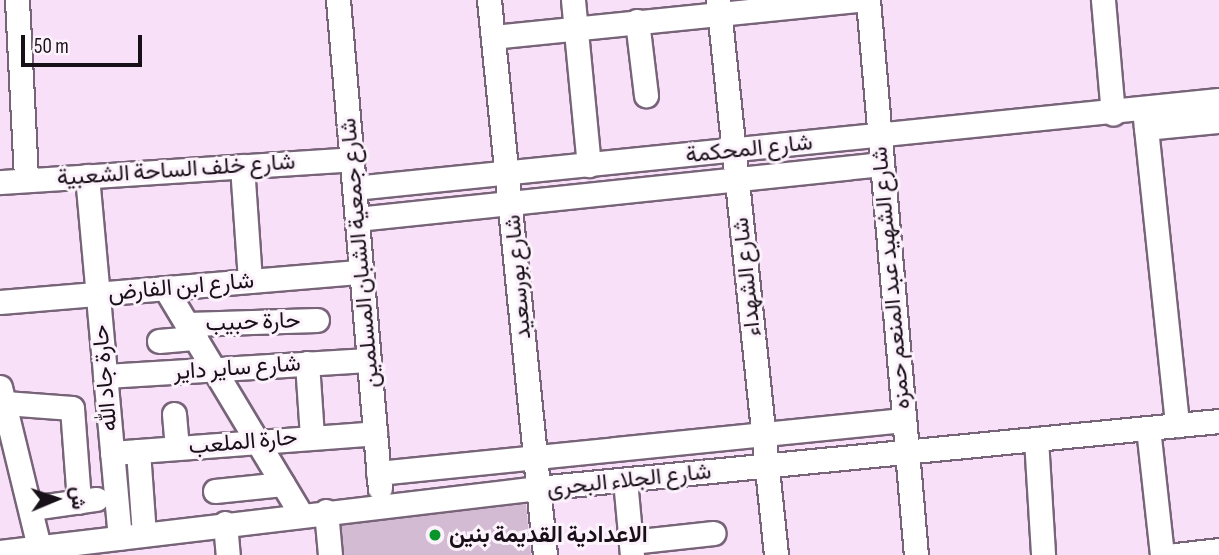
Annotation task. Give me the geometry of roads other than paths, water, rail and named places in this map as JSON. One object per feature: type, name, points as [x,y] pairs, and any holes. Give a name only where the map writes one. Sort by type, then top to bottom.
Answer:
[{"type":"street","points":[[17,0],[26,180]]},
{"type":"street","name":"شارع جمعية الشبان المسلمين","points":[[338,0],[381,505]]},
{"type":"street","name":"شارع بورسعيد","points":[[489,0],[545,555]]},
{"type":"street","points":[[573,0],[589,165]]},
{"type":"street","points":[[493,37],[637,21],[719,6],[860,0]]},
{"type":"street","name":"شارع الشهيد عبد المنعم حمزه","points":[[868,0],[916,555]]},
{"type":"street","points":[[1103,0],[1113,114]]},
{"type":"street","name":"شارع الشهداء","points":[[719,6],[776,555]]},
{"type":"street","points":[[637,21],[646,95]]},
{"type":"street","points":[[1145,118],[1219,100]]},
{"type":"street","name":"شارع المحكمة","points":[[354,188],[1113,114],[1145,118]]},
{"type":"street","points":[[1145,118],[1219,121]]},
{"type":"street","points":[[1145,118],[1177,425]]},
{"type":"street","name":"شارع خلف الساحة الشعبية","points":[[0,182],[352,159]]},
{"type":"street","points":[[357,219],[881,164]]},
{"type":"street","points":[[242,166],[250,281]]},
{"type":"street","name":"حارة جاد الله","points":[[87,176],[120,537]]},
{"type":"street","name":"شارع ابن الفارض","points":[[0,302],[361,272]]},
{"type":"street","points":[[165,288],[302,514]]},
{"type":"street","name":"حارة حبيب","points":[[159,341],[192,331],[317,320]]},
{"type":"street","name":"شارع ساير داير","points":[[105,376],[369,360]]},
{"type":"street","points":[[307,363],[312,437]]},
{"type":"street","points":[[32,508],[87,501],[68,404],[3,395],[7,432],[32,508],[40,551]]},
{"type":"street","points":[[174,414],[177,448]]},
{"type":"street","name":"شارع الجلاء البحرى","points":[[378,473],[903,420]]},
{"type":"street","name":"شارع الجلاء البحرى","points":[[0,552],[40,551],[225,523],[538,488],[1219,421]]},
{"type":"street","points":[[1148,428],[1162,555]]},
{"type":"street","name":"حارة الملعب","points":[[75,446],[138,451],[375,433]]},
{"type":"street","points":[[1035,439],[1044,555]]},
{"type":"street","points":[[138,451],[144,534]]},
{"type":"street","points":[[625,480],[632,548],[714,533]]},
{"type":"street","points":[[215,491],[284,484]]},
{"type":"street","points":[[326,511],[330,555]]},
{"type":"street","points":[[225,523],[228,555]]},
{"type":"street","points":[[1177,555],[1219,550]]},
{"type":"place","name":"الاعدادية القديمة بنين","points":[[435,535]]}]
